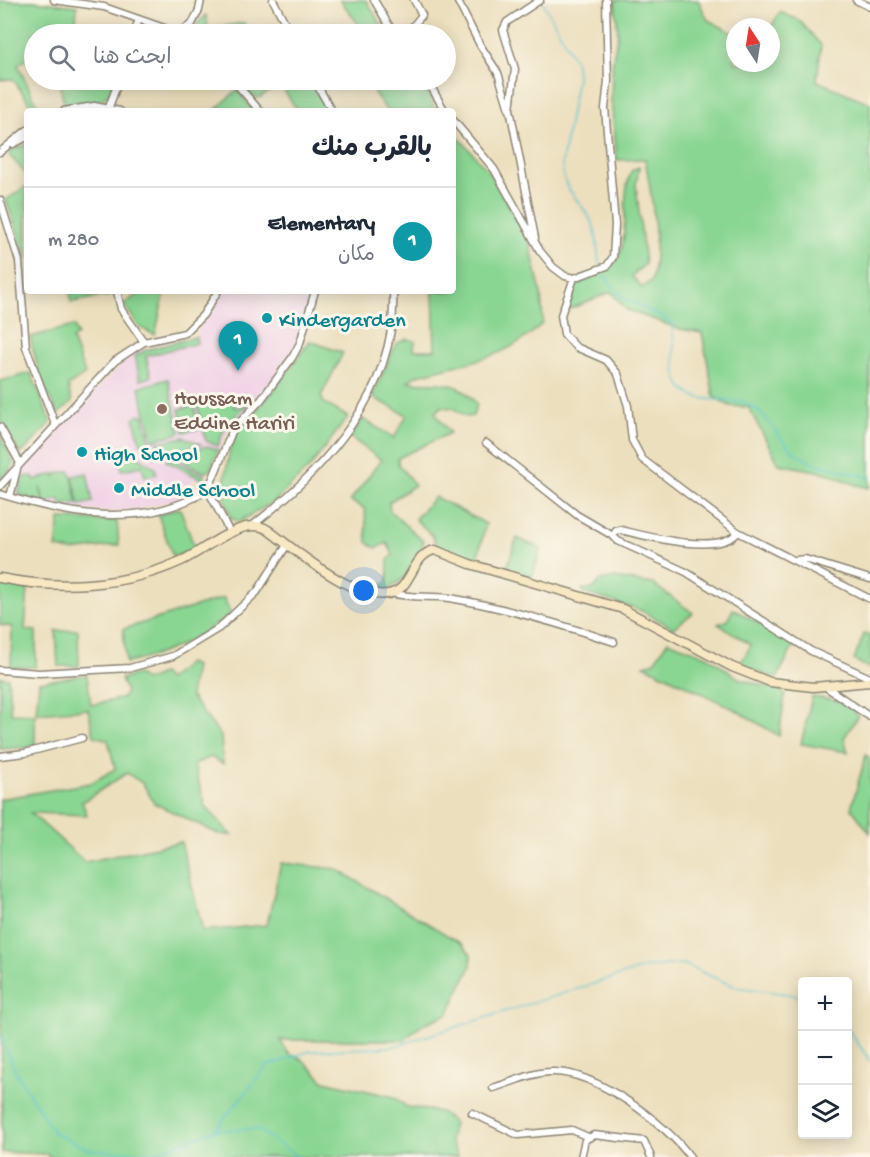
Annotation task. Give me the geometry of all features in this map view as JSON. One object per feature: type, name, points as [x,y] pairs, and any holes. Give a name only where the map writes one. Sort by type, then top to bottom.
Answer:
[{"type":"street","points":[[54,0],[104,7],[153,24]]},
{"type":"street","points":[[190,24],[195,19],[201,0]]},
{"type":"street","points":[[273,0],[286,24]]},
{"type":"street","points":[[374,0],[388,24]]},
{"type":"street","points":[[414,0],[422,15],[414,24]]},
{"type":"street","points":[[457,0],[480,45],[498,73],[510,109],[537,245]]},
{"type":"street","points":[[456,124],[494,169],[537,245],[557,271],[574,278],[606,266],[613,252],[614,207],[605,104],[608,81],[606,0]]},
{"type":"street","points":[[856,0],[870,7]]},
{"type":"street","points":[[510,109],[516,73],[503,27],[538,2]]},
{"type":"street","points":[[137,24],[139,19]]},
{"type":"street","points":[[108,107],[115,90]]},
{"type":"street","points":[[242,90],[257,108]]},
{"type":"street","points":[[320,90],[330,108]]},
{"type":"street","points":[[433,90],[443,108]]},
{"type":"street","points":[[77,108],[86,106],[111,108]]},
{"type":"street","points":[[0,152],[24,132]]},
{"type":"street","points":[[0,158],[15,142],[24,138]]},
{"type":"street","points":[[0,200],[19,261],[27,347],[55,424]]},
{"type":"street","points":[[574,278],[562,309],[563,329],[572,344],[603,357],[618,374],[628,401],[632,440],[638,454],[653,469],[738,532],[870,599]]},
{"type":"street","points":[[118,294],[121,309],[144,342]]},
{"type":"street","points":[[0,486],[115,361],[144,342],[185,333],[203,315],[216,294]]},
{"type":"street","points":[[0,494],[64,512],[108,516],[154,510],[196,497],[208,490],[233,429],[261,400],[292,358],[300,343],[314,294]]},
{"type":"street","points":[[0,578],[66,586],[123,579],[181,561],[230,533],[253,525],[289,497],[319,468],[362,409],[391,335],[393,294]]},
{"type":"street","points":[[0,427],[19,465],[10,497]]},
{"type":"street","points":[[486,443],[577,515],[618,541],[686,572],[812,651],[870,680]]},
{"type":"street","points":[[208,490],[230,533]]},
{"type":"street","points":[[253,525],[265,527],[287,545],[352,586],[378,594],[391,593],[410,598],[440,596],[493,606],[614,642]]},
{"type":"street","points":[[613,536],[616,531],[621,530],[662,539],[710,543],[730,539],[738,532]]},
{"type":"street","points":[[0,670],[39,673],[130,668],[173,656],[219,628],[257,592],[287,545]]},
{"type":"street","points":[[391,593],[403,585],[425,553],[435,550],[470,564],[630,611],[756,678],[792,686],[826,687],[870,680]]},
{"type":"street","points":[[797,560],[805,559],[870,579]]},
{"type":"street","points":[[826,687],[870,717]]},
{"type":"street","points":[[0,756],[25,753],[82,738]]},
{"type":"street","points":[[493,1088],[542,1073],[576,1075],[597,1083],[636,1108],[680,1145],[690,1157]]},
{"type":"street","points":[[472,1113],[518,1135],[572,1130],[588,1137],[644,1141],[651,1157]]},
{"type":"street","points":[[581,1157],[584,1142],[588,1137]]},
{"type":"shaded area","name":"Houssam Eddine Hariri","points":[[221,294],[309,294],[296,348],[269,384],[229,429],[203,482],[194,479],[188,489],[195,493],[180,499],[129,511],[95,512],[45,505],[19,497],[16,488],[23,469],[50,434],[136,351],[199,335],[198,330]]},
{"type":"green space","points":[[340,0],[366,0],[381,24],[358,24]]},
{"type":"green space","points":[[615,0],[698,0],[708,20],[726,29],[726,72],[780,72],[780,18],[776,18],[780,12],[799,20],[821,45],[817,81],[870,103],[870,488],[827,473],[779,464],[748,407],[730,406],[714,397],[702,333],[680,329],[627,310],[611,292],[568,310],[576,286],[609,268],[619,257],[624,234],[628,180],[632,170],[639,167],[636,185],[645,264],[632,276],[642,288],[652,280],[655,235],[645,159],[617,160],[611,98],[613,59],[618,33]]},
{"type":"green space","points":[[0,1],[33,1],[77,6],[76,24],[24,24],[24,61],[18,65],[24,78],[24,90],[30,90],[39,108],[33,108],[13,79],[0,80]]},
{"type":"green space","points":[[206,15],[207,24],[197,24]]},
{"type":"green space","points":[[61,90],[111,90],[97,102],[65,106]]},
{"type":"green space","points":[[237,90],[252,108],[217,108]]},
{"type":"green space","points":[[246,90],[272,90],[259,98]]},
{"type":"green space","points":[[283,90],[316,90],[325,108],[296,108]]},
{"type":"green space","points":[[372,90],[426,90],[435,108],[385,108]]},
{"type":"green space","points":[[456,134],[490,173],[529,240],[541,293],[543,323],[513,346],[498,353],[415,376],[408,382],[453,386],[469,395],[477,404],[473,416],[466,417],[453,408],[441,407],[435,413],[450,433],[398,458],[398,464],[415,485],[389,502],[390,511],[424,542],[403,579],[389,588],[381,589],[380,586],[388,582],[388,560],[393,555],[387,543],[376,548],[367,542],[365,509],[350,501],[381,460],[350,437],[363,419],[394,438],[407,415],[372,397],[396,344],[407,339],[415,341],[414,350],[435,350],[433,294],[456,294]]},
{"type":"green space","points":[[24,145],[24,172],[9,155],[11,151]]},
{"type":"green space","points":[[24,188],[24,251],[6,200]]},
{"type":"green space","points":[[70,294],[112,294],[112,295],[71,302]]},
{"type":"green space","points":[[139,294],[164,294],[155,335],[139,327],[124,304]]},
{"type":"green space","points":[[74,326],[77,335],[72,339],[85,374],[68,386],[72,402],[58,414],[40,377],[30,337]]},
{"type":"green space","points":[[245,330],[249,345],[223,352],[222,346],[228,334]]},
{"type":"green space","points":[[196,337],[197,343],[146,356],[151,377],[140,380],[135,356],[146,350]]},
{"type":"green space","points":[[310,341],[343,353],[321,396],[324,403],[348,417],[310,467],[275,501],[239,522],[231,518],[224,497],[230,449],[239,429],[272,393]]},
{"type":"green space","points":[[31,373],[51,423],[21,454],[0,422],[0,381]]},
{"type":"green space","points":[[168,379],[180,433],[153,440],[139,387]]},
{"type":"green space","points":[[231,397],[235,408],[248,404],[225,427],[218,446],[206,441],[197,405]]},
{"type":"green space","points":[[194,406],[199,429],[184,432],[179,409]]},
{"type":"green space","points":[[143,415],[150,440],[145,446],[140,442],[134,419]]},
{"type":"green space","points":[[0,434],[14,465],[0,481]]},
{"type":"green space","points":[[184,437],[201,444],[168,452],[156,443]]},
{"type":"green space","points":[[208,446],[218,450],[211,468],[205,473],[171,455]]},
{"type":"green space","points":[[117,447],[126,448],[155,468],[157,474],[145,477],[142,466],[122,470]]},
{"type":"green space","points":[[168,457],[205,476],[203,480],[166,461]]},
{"type":"green space","points":[[70,471],[78,503],[61,505],[60,499],[45,503],[40,487],[44,504],[18,494],[23,477],[33,476],[34,480],[54,474],[56,478],[55,474]]},
{"type":"green space","points":[[87,473],[93,502],[79,505],[73,476]]},
{"type":"green space","points":[[435,497],[486,524],[477,560],[437,546],[432,535],[415,519]]},
{"type":"green space","points":[[180,508],[195,549],[173,557],[158,515]]},
{"type":"green space","points":[[60,519],[117,521],[119,545],[72,551],[56,548]]},
{"type":"green space","points":[[517,538],[541,549],[532,577],[506,569]]},
{"type":"green space","points":[[615,578],[653,584],[693,613],[673,628],[640,610],[584,593],[582,589],[593,589],[600,581]]},
{"type":"green space","points":[[0,585],[28,589],[25,630],[36,631],[36,667],[11,667],[12,627],[0,625]]},
{"type":"green space","points":[[224,598],[231,614],[218,623],[169,650],[126,663],[123,629]]},
{"type":"green space","points":[[733,609],[795,643],[777,678],[739,666],[751,645],[718,624],[727,621]]},
{"type":"green space","points":[[78,630],[79,666],[58,666],[56,631]]},
{"type":"green space","points":[[864,634],[870,636],[870,669],[854,660]]},
{"type":"green space","points":[[668,641],[707,656],[740,679],[780,690],[785,695],[779,736],[736,710],[644,665],[653,663]]},
{"type":"green space","points":[[188,663],[195,666],[190,696],[221,736],[223,764],[211,757],[194,764],[205,806],[232,835],[218,834],[154,803],[143,784],[127,773],[82,802],[87,815],[31,813],[85,862],[181,842],[203,931],[267,925],[281,863],[337,869],[462,944],[471,955],[471,966],[448,1014],[423,1024],[404,1040],[280,1040],[289,1054],[302,1059],[324,1081],[394,1097],[407,1107],[441,1112],[454,1123],[450,1141],[458,1157],[48,1157],[48,1154],[2,1152],[0,799],[91,783],[115,769],[108,740],[94,736],[88,709],[36,713],[39,682],[87,675],[91,705],[123,698],[126,691],[121,679],[137,674],[145,681],[162,674],[168,680]]},
{"type":"green space","points":[[0,677],[8,678],[11,713],[35,714],[35,747],[0,749]]},
{"type":"green space","points":[[812,697],[843,703],[858,716],[844,738],[848,752],[801,744]]},
{"type":"green space","points":[[866,755],[870,759],[870,833],[851,808]]},
{"type":"waterway","points":[[543,2],[576,63],[577,78],[562,163],[563,174],[569,190],[593,225],[600,267]]},
{"type":"waterway","points":[[601,272],[621,296],[671,322],[676,371],[681,386],[687,392],[703,398],[747,404],[760,413],[787,445],[800,456],[809,461],[870,478]]},
{"type":"waterway","points":[[215,1130],[267,1066],[310,1051],[392,1047],[647,967],[683,964],[736,987],[798,995]]},
{"type":"waterway","points":[[849,1031],[870,1061]]},
{"type":"waterway","points":[[0,1036],[16,1072],[54,1133],[90,1150],[153,1153],[215,1130],[257,1129],[298,1157]]},
{"type":"place","name":"Kindergarden","points":[[267,318]]},
{"type":"place","name":"Elementary","points":[[238,371]]},
{"type":"place","name":"Houssam Eddine Hariri","points":[[162,409]]},
{"type":"place","name":"High School","points":[[82,452]]},
{"type":"place","name":"Middle School","points":[[119,488]]}]
